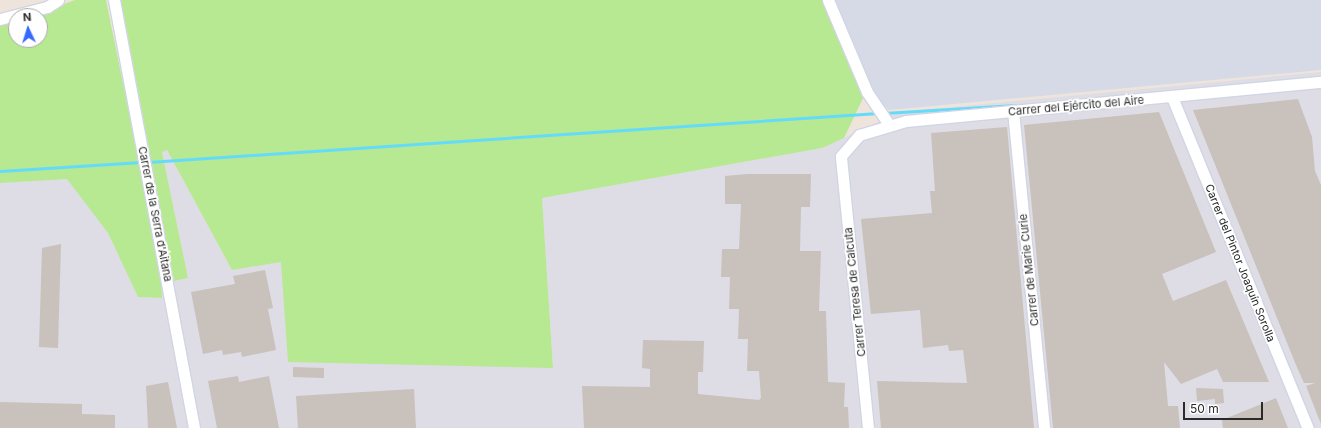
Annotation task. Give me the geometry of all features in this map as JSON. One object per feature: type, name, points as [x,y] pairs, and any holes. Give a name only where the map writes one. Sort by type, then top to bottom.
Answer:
[{"type":"street","points":[[0,19],[47,7],[58,0]]},
{"type":"street","name":"Carrer de la Serra d'Aitana","points":[[114,0],[194,428]]},
{"type":"street","points":[[828,0],[867,92],[889,126]]},
{"type":"street","name":"Carrer del Ejército del Aire","points":[[841,156],[859,135],[906,121],[1321,82]]},
{"type":"street","name":"Carrer del Pintor Joaquín Sorolla","points":[[1172,97],[1308,428]]},
{"type":"street","name":"Carrer de Marie Curie","points":[[1014,111],[1044,428]]},
{"type":"street","name":"Carrer Teresa de Calcuta","points":[[841,156],[868,428]]},
{"type":"shaded area","points":[[835,0],[1321,0],[1321,70],[889,110],[875,97]]},
{"type":"shaded area","points":[[1321,72],[1321,428],[0,428],[0,183],[67,178],[108,233],[138,297],[162,298],[161,270],[174,281],[188,278],[162,152],[167,150],[232,270],[281,262],[553,367],[542,198],[822,148],[900,112]]},
{"type":"green space","points":[[75,0],[106,0],[161,270],[162,298],[138,297],[108,233],[67,179],[0,183],[0,24],[8,22],[8,48],[48,48],[48,10]]},
{"type":"green space","points":[[121,0],[823,0],[864,96],[844,138],[822,148],[542,198],[553,368],[288,362],[281,262],[232,270],[167,150],[162,152],[188,278],[174,281]]},
{"type":"building","points":[[1298,99],[1312,137],[1315,171],[1321,185],[1321,424],[1306,386],[1315,383],[1304,383],[1193,110]]},
{"type":"building","points":[[1159,112],[1216,252],[1162,274],[1173,301],[1226,280],[1269,382],[1223,382],[1217,369],[1181,384],[1164,362],[1168,406],[1178,406],[1180,428],[1053,428],[1024,125]]},
{"type":"building","points":[[1007,127],[1034,428],[881,428],[877,381],[967,383],[963,350],[949,351],[948,345],[923,348],[920,310],[871,314],[861,219],[932,213],[930,191],[935,191],[931,133]]},
{"type":"building","points":[[748,174],[811,174],[810,207],[801,207],[800,251],[821,251],[819,311],[826,311],[828,382],[845,383],[844,407],[848,407],[849,428],[584,428],[582,386],[650,387],[650,369],[642,368],[643,340],[704,341],[703,372],[698,372],[698,394],[759,400],[761,398],[759,371],[747,371],[748,339],[738,339],[739,309],[729,309],[730,277],[721,277],[722,249],[739,249],[741,204],[725,204],[725,176]]},
{"type":"building","points":[[61,244],[58,348],[39,347],[42,248]]},
{"type":"building","points":[[265,270],[273,308],[268,309],[276,350],[242,357],[241,352],[223,355],[222,350],[203,354],[191,292],[235,284],[233,276]]},
{"type":"building","points":[[293,367],[324,368],[324,378],[293,377]]},
{"type":"building","points":[[238,376],[239,382],[269,376],[279,428],[217,428],[208,381]]},
{"type":"building","points":[[168,382],[177,428],[148,428],[146,386]]},
{"type":"building","points":[[1196,388],[1223,389],[1224,403],[1215,404],[1215,399],[1197,401]]},
{"type":"building","points":[[414,389],[416,428],[298,428],[296,396]]},
{"type":"building","points":[[1276,398],[1288,428],[1223,428],[1222,420]]},
{"type":"building","points":[[0,402],[82,404],[82,414],[115,415],[115,428],[0,428]]},
{"type":"waterway","points":[[884,113],[1016,105]]},
{"type":"waterway","points":[[148,162],[878,113]]},
{"type":"waterway","points":[[0,171],[142,162]]}]
